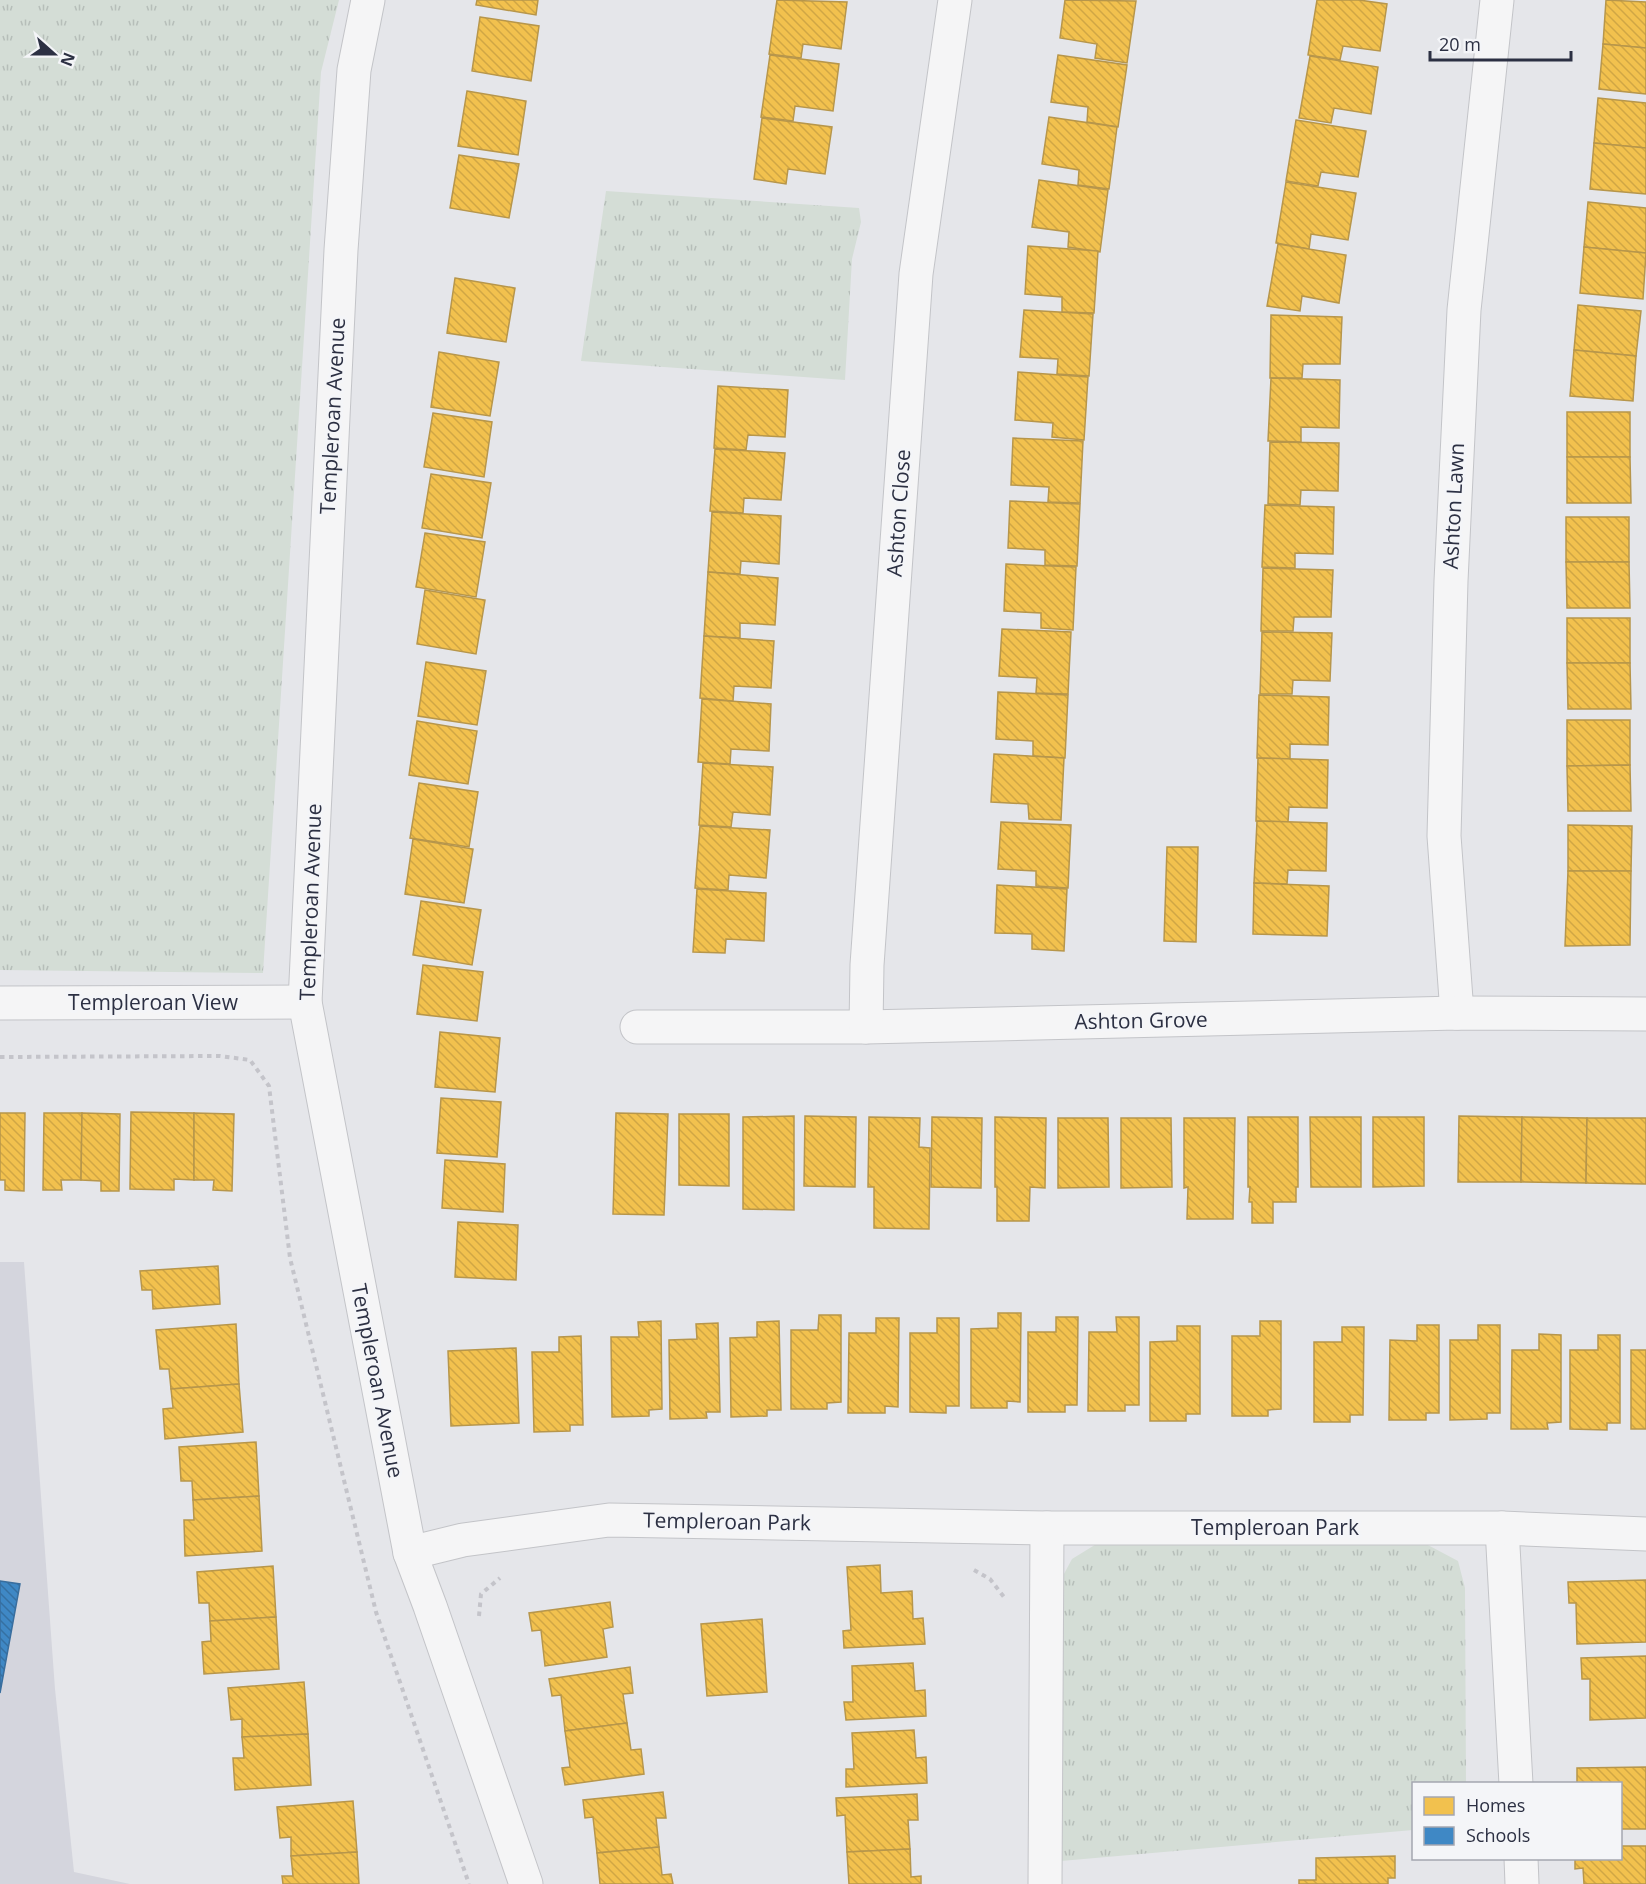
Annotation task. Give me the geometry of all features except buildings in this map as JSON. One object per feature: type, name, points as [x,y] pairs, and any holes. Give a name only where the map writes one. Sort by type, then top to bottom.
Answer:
[{"type":"street","name":"Templeroan Avenue","points":[[368,0],[354,70],[341,250],[305,1002],[410,1553],[526,1884]]},
{"type":"street","name":"Ashton Close","points":[[866,1028],[867,965],[916,274],[955,0]]},
{"type":"street","name":"Ashton Lawn","points":[[1457,1013],[1444,836],[1451,570],[1464,310],[1497,0]]},
{"type":"street","name":"Templeroan View","points":[[0,1004],[305,1002]]},
{"type":"street","name":"Ashton Grove","points":[[637,1027],[866,1028],[1457,1013],[1646,1014]]},
{"type":"street","name":"Templeroan Park","points":[[410,1553],[463,1540],[609,1520],[1047,1528],[1502,1528],[1646,1533]]},
{"type":"street","points":[[1045,1884],[1047,1528]]},
{"type":"street","points":[[1502,1528],[1516,1782]]},
{"type":"street","points":[[1521,1860],[1522,1884]]},
{"type":"path","points":[[0,1057],[220,1056],[250,1060],[269,1086],[290,1258],[376,1612],[469,1884]]},
{"type":"path","points":[[969,1568],[990,1579],[1007,1601]]},
{"type":"path","points":[[478,1625],[481,1594],[502,1576]]},
{"type":"shaded area","points":[[0,1262],[24,1262],[55,1689],[74,1872],[130,1884],[0,1884]]},
{"type":"green space","points":[[0,0],[339,0],[321,72],[263,973],[0,970]]},
{"type":"green space","points":[[606,191],[859,208],[861,222],[852,259],[845,380],[581,361]]},
{"type":"green space","points":[[1098,1543],[1426,1544],[1458,1561],[1465,1588],[1466,1782],[1412,1782],[1412,1830],[1061,1861],[1058,1585],[1072,1559]]}]
